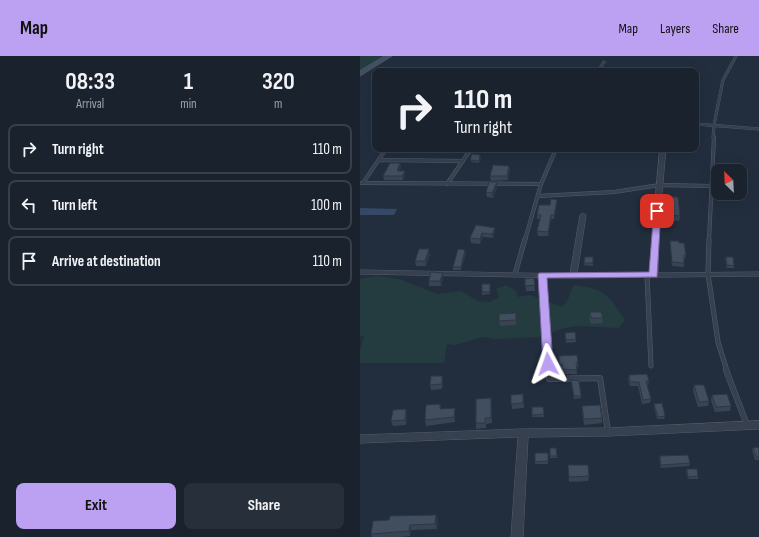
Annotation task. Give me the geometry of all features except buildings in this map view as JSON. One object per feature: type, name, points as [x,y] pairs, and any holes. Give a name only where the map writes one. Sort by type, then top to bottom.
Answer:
[{"type":"main road","points":[[360,74],[389,56]]},
{"type":"street","points":[[650,275],[663,152]]},
{"type":"street","points":[[573,276],[583,215]]},
{"type":"street","points":[[360,272],[573,276],[759,274]]},
{"type":"street","points":[[360,439],[608,432],[759,425]]},
{"type":"street","points":[[517,537],[523,434]]},
{"type":"lane","points":[[713,164],[714,125],[723,80],[736,56]]},
{"type":"lane","points":[[600,68],[604,62]]},
{"type":"lane","points":[[699,124],[759,129]]},
{"type":"lane","points":[[361,183],[384,152]]},
{"type":"lane","points":[[447,184],[469,152]]},
{"type":"lane","points":[[515,274],[541,184],[555,152]]},
{"type":"lane","points":[[379,160],[463,161]]},
{"type":"lane","points":[[361,183],[541,184]]},
{"type":"lane","points":[[538,196],[614,192],[660,185],[711,186]]},
{"type":"lane","points":[[711,200],[708,274],[718,342],[726,370],[747,425]]},
{"type":"lane","points":[[542,275],[549,379],[600,378],[608,432]]},
{"type":"lane","points":[[650,275],[651,366]]},
{"type":"green space","points":[[360,56],[390,56],[360,70]]},
{"type":"green space","points":[[377,276],[399,279],[437,294],[461,291],[478,301],[490,302],[499,297],[496,289],[506,285],[515,290],[518,297],[530,295],[562,307],[568,300],[574,285],[600,291],[610,299],[625,320],[619,328],[577,326],[564,328],[539,337],[496,339],[482,337],[456,345],[447,344],[444,363],[360,363],[360,350],[364,337],[360,335],[360,279]]},
{"type":"water","points":[[360,208],[397,209],[394,215],[360,215]]},
{"type":"route","points":[[548,364],[542,275],[654,275],[657,211]]}]
